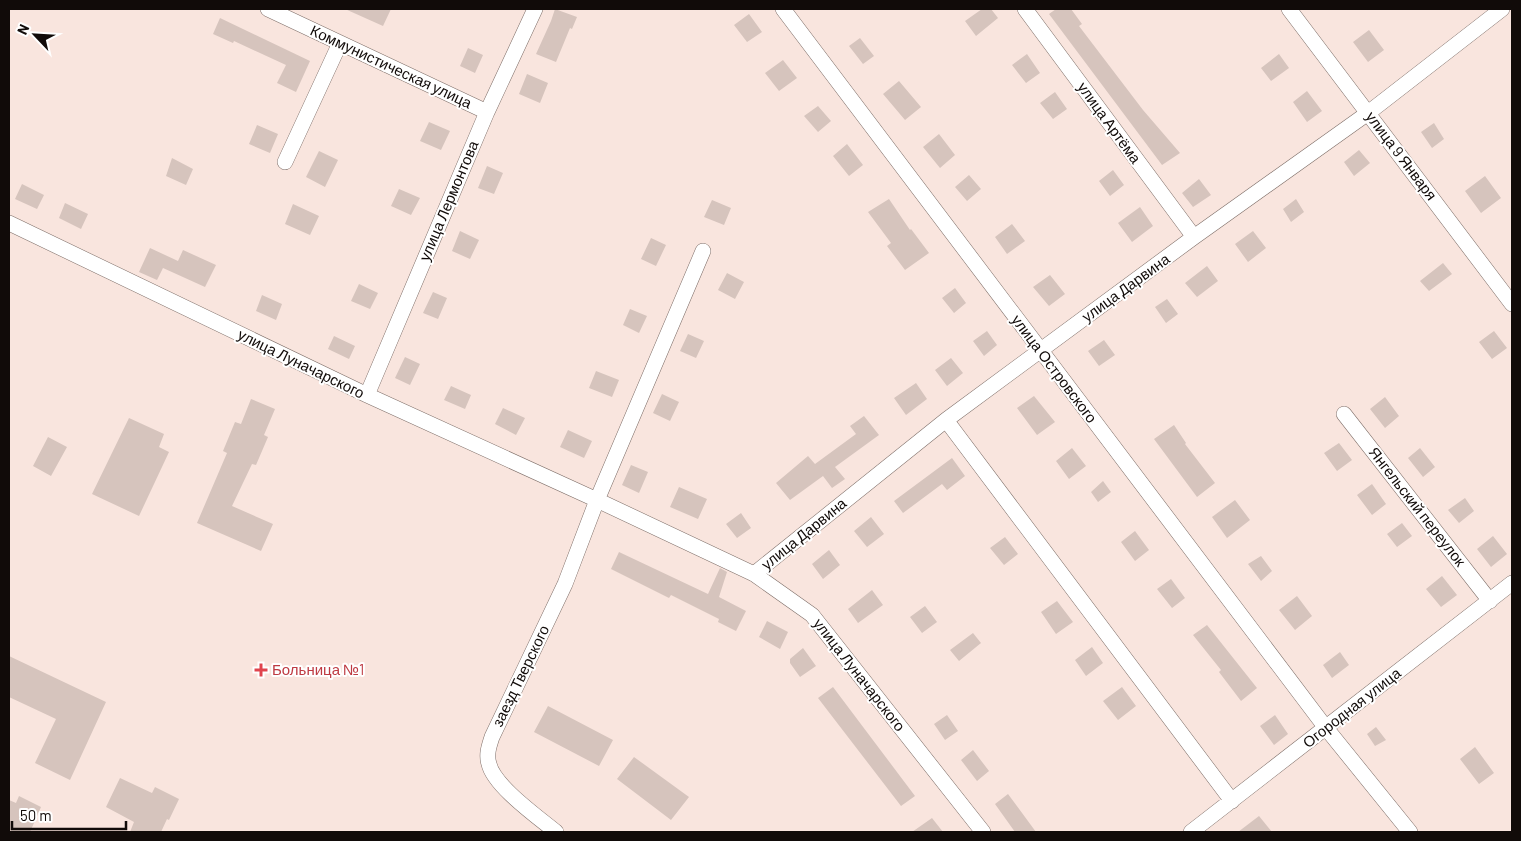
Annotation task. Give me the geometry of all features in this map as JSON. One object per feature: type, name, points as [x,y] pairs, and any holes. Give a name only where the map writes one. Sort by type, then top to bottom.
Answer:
[{"type":"street","name":"Коммунистическая улица","points":[[268,9],[487,112]]},
{"type":"street","name":"улица Лермонтова","points":[[367,395],[487,112],[535,9]]},
{"type":"street","name":"улица Островского","points":[[783,9],[1326,728],[1410,832]]},
{"type":"street","name":"улица Артёма","points":[[1025,9],[1194,238]]},
{"type":"street","name":"улица 9 Января","points":[[1288,9],[1512,304]]},
{"type":"street","name":"улица Дарвина","points":[[754,574],[946,420],[1368,113],[1502,9]]},
{"type":"street","points":[[284,162],[340,43]]},
{"type":"street","name":"улица Луначарского","points":[[9,223],[367,395],[754,574],[812,615],[983,832]]},
{"type":"street","points":[[596,500],[703,251]]},
{"type":"street","name":"Янгельский переулок","points":[[1344,414],[1490,601]]},
{"type":"street","points":[[946,420],[1232,801]]},
{"type":"street","name":"заезд Тверского","points":[[556,832],[502,786],[494,776],[488,763],[488,750],[492,737],[566,584],[596,500]]},
{"type":"street","name":"Огородная улица","points":[[1191,832],[1512,583]]},
{"type":"building","points":[[345,9],[391,9],[383,26]]},
{"type":"building","points":[[555,9],[577,17],[572,29],[570,28],[556,62],[536,54]]},
{"type":"building","points":[[982,9],[991,9],[998,18],[976,36],[965,21]]},
{"type":"building","points":[[1056,9],[1071,9],[1082,24],[1079,26],[1143,110],[1180,153],[1162,165],[1049,14]]},
{"type":"building","points":[[749,14],[762,32],[747,42],[734,25]]},
{"type":"building","points":[[220,18],[310,61],[296,92],[277,83],[286,65],[234,41],[233,43],[213,34]]},
{"type":"building","points":[[1369,30],[1384,50],[1368,62],[1353,42]]},
{"type":"building","points":[[860,38],[874,56],[863,64],[849,46]]},
{"type":"building","points":[[468,48],[483,55],[475,73],[460,66]]},
{"type":"building","points":[[1027,54],[1040,73],[1026,83],[1012,65]]},
{"type":"building","points":[[1279,54],[1289,68],[1271,81],[1261,68]]},
{"type":"building","points":[[783,60],[797,78],[779,91],[765,73]]},
{"type":"building","points":[[527,74],[548,83],[540,103],[519,94]]},
{"type":"building","points":[[899,81],[921,107],[905,120],[883,94]]},
{"type":"building","points":[[1307,91],[1322,111],[1307,122],[1293,102]]},
{"type":"building","points":[[1055,92],[1067,109],[1053,119],[1040,103]]},
{"type":"building","points":[[818,106],[831,121],[818,132],[804,116]]},
{"type":"building","points":[[429,122],[450,131],[441,150],[420,141]]},
{"type":"building","points":[[1434,123],[1444,139],[1432,148],[1421,132]]},
{"type":"building","points":[[257,125],[278,134],[270,153],[249,144]]},
{"type":"building","points":[[939,134],[955,155],[940,168],[923,147]]},
{"type":"building","points":[[847,144],[863,165],[849,176],[833,156]]},
{"type":"building","points":[[1359,150],[1370,163],[1354,176],[1344,162]]},
{"type":"building","points":[[319,151],[338,160],[325,187],[306,177]]},
{"type":"building","points":[[172,158],[193,169],[186,185],[166,176]]},
{"type":"building","points":[[487,166],[503,173],[494,194],[478,188]]},
{"type":"building","points":[[1113,170],[1124,185],[1110,196],[1099,181]]},
{"type":"building","points":[[969,175],[981,189],[967,201],[955,187]]},
{"type":"building","points":[[1485,176],[1501,198],[1481,213],[1465,191]]},
{"type":"building","points":[[1199,179],[1211,195],[1193,207],[1182,193]]},
{"type":"building","points":[[22,184],[44,195],[37,209],[15,199]]},
{"type":"building","points":[[399,189],[420,198],[411,215],[391,206]]},
{"type":"building","points":[[889,199],[910,230],[929,253],[905,270],[887,246],[891,243],[868,212]]},
{"type":"building","points":[[1296,199],[1304,212],[1291,222],[1283,209]]},
{"type":"building","points":[[712,200],[731,208],[724,225],[704,217]]},
{"type":"building","points":[[65,203],[88,214],[81,229],[59,218]]},
{"type":"building","points":[[293,204],[319,216],[310,235],[285,224]]},
{"type":"building","points":[[1140,207],[1153,226],[1132,242],[1118,223]]},
{"type":"building","points":[[1012,224],[1025,241],[1007,254],[995,237]]},
{"type":"building","points":[[460,231],[479,240],[470,259],[452,251]]},
{"type":"building","points":[[1253,231],[1266,248],[1248,262],[1235,244]]},
{"type":"building","points":[[651,238],[666,245],[656,266],[641,259]]},
{"type":"building","points":[[150,248],[178,261],[183,250],[216,265],[205,287],[163,268],[157,280],[139,272]]},
{"type":"building","points":[[1443,263],[1452,274],[1429,291],[1420,281]]},
{"type":"building","points":[[1207,266],[1218,281],[1197,297],[1185,283]]},
{"type":"building","points":[[727,273],[744,282],[735,299],[718,290]]},
{"type":"building","points":[[1050,275],[1065,294],[1049,306],[1033,287]]},
{"type":"building","points":[[359,284],[378,293],[370,309],[351,301]]},
{"type":"building","points":[[955,288],[966,303],[954,313],[942,298]]},
{"type":"building","points":[[433,292],[447,298],[438,319],[423,313]]},
{"type":"building","points":[[262,295],[282,304],[276,320],[256,311]]},
{"type":"building","points":[[1167,299],[1178,314],[1166,323],[1155,307]]},
{"type":"building","points":[[630,309],[647,316],[639,333],[623,325]]},
{"type":"building","points":[[987,331],[997,345],[984,356],[973,341]]},
{"type":"building","points":[[1494,331],[1507,348],[1492,359],[1479,342]]},
{"type":"building","points":[[688,334],[704,341],[696,358],[680,351]]},
{"type":"building","points":[[334,336],[355,346],[349,359],[328,349]]},
{"type":"building","points":[[1104,340],[1115,355],[1099,366],[1088,351]]},
{"type":"building","points":[[405,357],[420,364],[410,385],[395,378]]},
{"type":"building","points":[[951,358],[963,373],[947,386],[935,370]]},
{"type":"building","points":[[596,371],[619,380],[612,397],[589,388]]},
{"type":"building","points":[[916,383],[927,399],[906,415],[894,398]]},
{"type":"building","points":[[451,386],[471,395],[465,409],[444,400]]},
{"type":"building","points":[[662,394],[679,402],[670,421],[653,413]]},
{"type":"building","points":[[1034,396],[1055,422],[1037,435],[1017,408]]},
{"type":"building","points":[[1385,397],[1399,416],[1385,428],[1370,409]]},
{"type":"building","points":[[251,399],[275,409],[264,435],[268,437],[256,465],[252,464],[232,506],[273,524],[261,551],[197,523],[227,453],[223,451],[235,422],[241,424]]},
{"type":"building","points":[[503,408],[525,418],[516,435],[495,424]]},
{"type":"building","points":[[864,416],[879,435],[835,467],[845,479],[832,488],[823,476],[790,500],[776,483],[808,456],[815,464],[856,434],[850,426]]},
{"type":"building","points":[[129,418],[164,434],[159,447],[169,452],[139,516],[92,494]]},
{"type":"building","points":[[1174,425],[1185,444],[1215,483],[1197,497],[1154,439]]},
{"type":"building","points":[[568,430],[592,441],[584,458],[560,447]]},
{"type":"building","points":[[48,437],[67,447],[51,476],[33,466]]},
{"type":"building","points":[[1339,443],[1352,460],[1337,471],[1324,453]]},
{"type":"building","points":[[1072,448],[1086,466],[1069,479],[1056,461]]},
{"type":"building","points":[[1420,448],[1435,467],[1423,477],[1408,458]]},
{"type":"building","points":[[952,458],[965,476],[947,490],[942,484],[903,513],[894,501]]},
{"type":"building","points":[[631,465],[648,472],[639,493],[622,485]]},
{"type":"building","points":[[1103,481],[1111,492],[1098,502],[1091,492]]},
{"type":"building","points":[[1372,484],[1386,504],[1372,515],[1357,495]]},
{"type":"building","points":[[679,487],[707,499],[698,519],[670,507]]},
{"type":"building","points":[[1465,498],[1474,511],[1459,523],[1448,510]]},
{"type":"building","points":[[1235,500],[1250,520],[1227,538],[1212,517]]},
{"type":"building","points":[[741,513],[751,528],[737,538],[726,524]]},
{"type":"building","points":[[871,517],[884,534],[867,547],[854,531]]},
{"type":"building","points":[[1402,523],[1412,536],[1397,547],[1387,534]]},
{"type":"building","points":[[1135,531],[1149,550],[1135,561],[1121,542]]},
{"type":"building","points":[[1493,536],[1507,554],[1491,567],[1477,549]]},
{"type":"building","points":[[1005,537],[1018,554],[1004,565],[990,548]]},
{"type":"building","points":[[829,550],[840,565],[823,579],[812,564]]},
{"type":"building","points":[[619,552],[708,594],[720,568],[727,572],[719,597],[746,611],[736,631],[718,622],[719,619],[671,595],[669,598],[611,569]]},
{"type":"building","points":[[1261,556],[1272,571],[1261,581],[1248,564]]},
{"type":"building","points":[[1442,576],[1457,595],[1441,607],[1426,589]]},
{"type":"building","points":[[1171,579],[1185,598],[1172,608],[1157,589]]},
{"type":"building","points":[[872,590],[883,605],[858,623],[848,609]]},
{"type":"building","points":[[1297,596],[1312,616],[1295,630],[1279,610]]},
{"type":"building","points":[[1057,601],[1073,622],[1056,634],[1041,612]]},
{"type":"building","points":[[925,606],[937,622],[922,633],[910,617]]},
{"type":"building","points":[[767,621],[788,632],[780,649],[759,637]]},
{"type":"building","points":[[1207,625],[1257,688],[1241,701],[1219,672],[1221,670],[1193,635]]},
{"type":"building","points":[[973,633],[981,643],[959,661],[950,650]]},
{"type":"building","points":[[1092,647],[1103,663],[1086,676],[1075,660]]},
{"type":"building","points":[[803,648],[816,666],[800,677],[790,663],[790,659]]},
{"type":"building","points":[[1340,652],[1349,665],[1332,678],[1323,665]]},
{"type":"building","points":[[9,656],[106,702],[70,780],[35,763],[56,719],[9,697]]},
{"type":"building","points":[[833,687],[915,796],[901,806],[818,698]]},
{"type":"building","points":[[1122,687],[1136,706],[1118,720],[1103,701]]},
{"type":"building","points":[[548,706],[613,740],[599,766],[534,732]]},
{"type":"building","points":[[947,715],[958,731],[945,740],[934,724]]},
{"type":"building","points":[[1275,715],[1288,734],[1274,745],[1260,726]]},
{"type":"building","points":[[1376,727],[1386,740],[1375,746],[1367,734]]},
{"type":"building","points":[[1475,747],[1494,773],[1479,784],[1460,759]]},
{"type":"building","points":[[973,750],[989,771],[977,781],[961,760]]},
{"type":"building","points":[[634,757],[689,797],[671,820],[617,779]]},
{"type":"building","points":[[120,778],[152,793],[155,787],[179,799],[161,832],[130,832],[134,822],[106,807]]},
{"type":"building","points":[[1008,794],[1036,832],[1015,832],[995,804]]},
{"type":"building","points":[[19,796],[41,807],[30,832],[9,832],[9,800],[16,803]]},
{"type":"building","points":[[1259,816],[1272,832],[1238,832]]},
{"type":"building","points":[[932,818],[943,832],[912,832]]},
{"type":"place","name":"Больница №1","points":[[261,670]]}]
